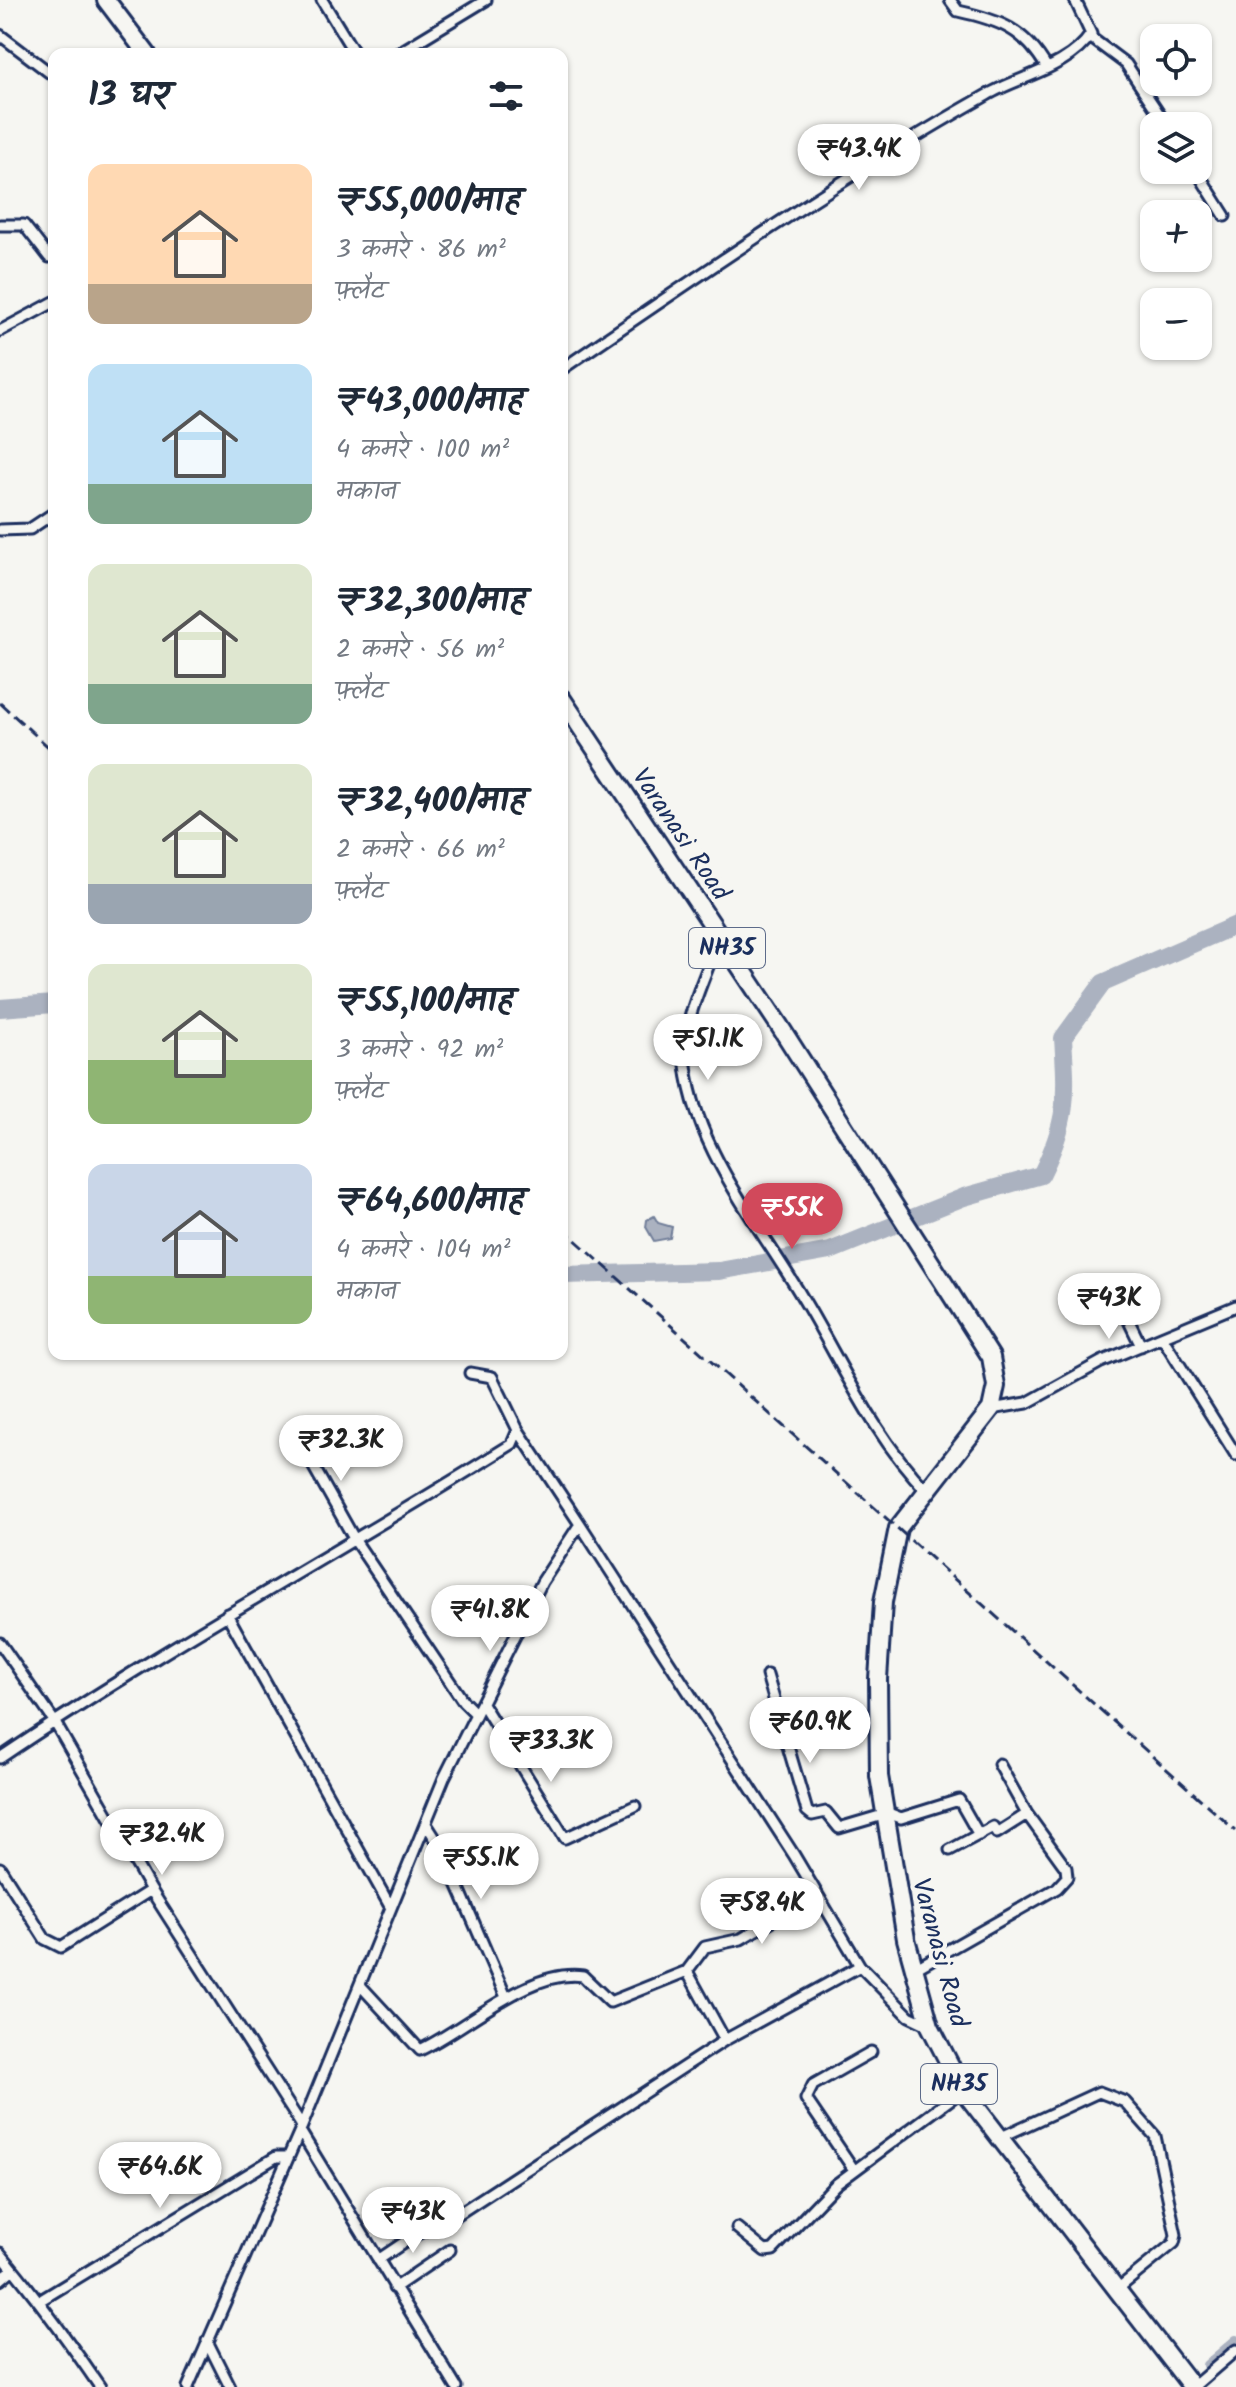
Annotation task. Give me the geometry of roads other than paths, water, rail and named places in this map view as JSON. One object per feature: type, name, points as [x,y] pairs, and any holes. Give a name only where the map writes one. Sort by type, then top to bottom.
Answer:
[{"type":"highway","points":[[106,0],[142,48]]},
{"type":"highway","name":"Varanasi Road","points":[[568,708],[991,1357],[996,1386],[991,1409]]},
{"type":"highway","name":"NH35","points":[[927,1491],[991,1409]]},
{"type":"highway","name":"Varanasi Road","points":[[927,1491],[898,1528],[890,1557],[880,1630],[879,1736],[883,1813],[913,1970],[930,2026],[963,2090],[1191,2386]]},
{"type":"street","points":[[322,0],[351,48]]},
{"type":"street","points":[[407,48],[486,0]]},
{"type":"street","points":[[950,0],[958,11],[976,13],[1027,38],[1047,68]]},
{"type":"street","points":[[1075,0],[1090,26],[1090,37]]},
{"type":"street","points":[[0,35],[48,71]]},
{"type":"street","points":[[568,365],[674,296],[700,274],[902,143],[999,88],[1047,68],[1090,37]]},
{"type":"street","points":[[1090,37],[1126,64],[1158,112]]},
{"type":"street","points":[[1205,184],[1225,216]]},
{"type":"street","points":[[0,225],[24,225],[48,254]]},
{"type":"street","points":[[0,331],[48,305]]},
{"type":"street","points":[[0,530],[30,529],[48,517]]},
{"type":"street","points":[[719,937],[691,1022],[685,1054],[713,1155],[804,1299],[844,1378],[892,1450],[927,1491]]},
{"type":"street","points":[[991,1409],[1014,1408],[1027,1403],[1091,1366],[1236,1306]]},
{"type":"street","points":[[1125,1313],[1141,1346]]},
{"type":"street","points":[[1162,1337],[1236,1455]]},
{"type":"street","points":[[470,1373],[492,1377],[518,1430],[817,1894],[860,1966],[909,2016],[930,2026]]},
{"type":"street","points":[[0,1758],[227,1614],[356,1542],[512,1444],[518,1430]]},
{"type":"street","points":[[298,1439],[356,1542],[463,1701],[480,1710],[565,1838],[635,1806]]},
{"type":"street","points":[[188,2387],[301,2128],[426,1824],[542,1582],[580,1524]]},
{"type":"street","points":[[227,1614],[391,1908]]},
{"type":"street","points":[[0,1643],[54,1721],[151,1890],[301,2128],[456,2387]]},
{"type":"street","points":[[767,1675],[807,1811],[812,1815],[826,1812],[839,1828],[883,1813],[901,1818],[959,1800],[979,1835]]},
{"type":"street","points":[[913,1970],[1063,1883],[1066,1868],[1027,1814],[999,1764]]},
{"type":"street","points":[[950,1850],[993,1827],[997,1833],[1027,1814]]},
{"type":"street","points":[[426,1824],[442,1849],[506,1997]]},
{"type":"street","points":[[0,1868],[45,1939],[61,1947],[151,1890]]},
{"type":"street","points":[[360,1985],[420,2050],[506,1997],[544,1982],[576,1975],[587,1978],[610,2002],[687,1971],[705,1947],[741,1939],[817,1894]]},
{"type":"street","points":[[378,2260],[415,2235],[458,2214],[725,2040],[860,1966]]},
{"type":"street","points":[[687,1971],[725,2040]]},
{"type":"street","points":[[854,2170],[806,2099],[813,2085],[871,2052]]},
{"type":"street","points":[[737,2228],[765,2251],[773,2250],[835,2185],[963,2090]]},
{"type":"street","points":[[998,2138],[1099,2092],[1125,2102],[1155,2136],[1176,2235],[1174,2243],[1115,2291]]},
{"type":"street","points":[[41,2300],[276,2157],[288,2157]]},
{"type":"street","points":[[394,2288],[450,2250]]},
{"type":"street","points":[[0,2253],[41,2300],[100,2387]]},
{"type":"street","points":[[0,2280],[13,2269]]},
{"type":"street","points":[[207,2341],[230,2387]]},
{"type":"street","points":[[1191,2386],[1236,2350]]},
{"type":"waterway","points":[[568,1275],[719,1271],[830,1251],[964,1197],[1041,1175],[1056,1139],[1064,1108],[1063,1038],[1103,983],[1236,925]]},
{"type":"waterway","points":[[0,1008],[48,1004]]},
{"type":"waterway","points":[[1207,2365],[1236,2340]]},
{"type":"railway","points":[[0,703],[48,747]]},
{"type":"railway","points":[[568,1233],[1236,1831]]}]
